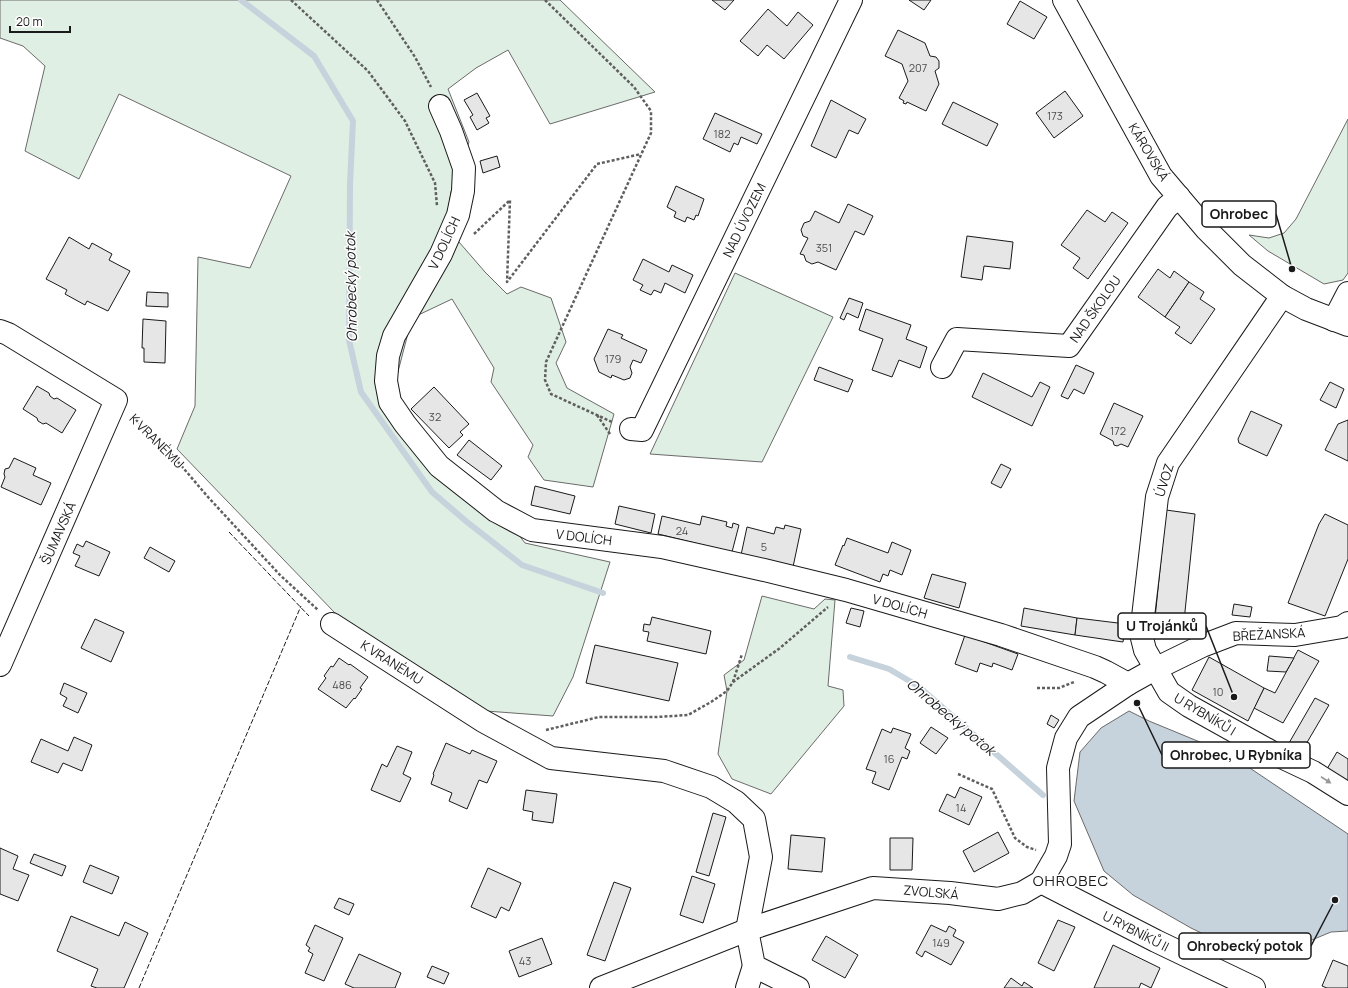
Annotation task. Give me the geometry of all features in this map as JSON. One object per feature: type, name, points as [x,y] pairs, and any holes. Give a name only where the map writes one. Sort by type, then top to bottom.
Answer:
[{"type":"street","name":"NAD ÚVOZEM","points":[[631,428],[642,430],[851,0]]},
{"type":"street","name":"KÁROVSKÁ","points":[[1064,0],[1161,176],[1206,229],[1242,265],[1282,296],[1306,309],[1341,322]]},
{"type":"street","name":"V DOLÍCH","points":[[440,106],[451,131],[464,168],[463,191],[458,215],[441,254],[394,336],[388,356],[386,381],[390,402],[405,424],[439,466],[496,512],[532,530],[662,547],[846,590],[1001,635],[1095,667],[1128,684]]},
{"type":"street","name":"NAD ŠKOLOU","points":[[942,366],[957,339],[1069,346],[1167,208],[1179,197]]},
{"type":"street","points":[[1341,322],[1348,293]]},
{"type":"street","name":"ÚVOZ","points":[[1155,669],[1144,650],[1141,634],[1157,498],[1168,463],[1282,296]]},
{"type":"street","points":[[0,331],[8,334],[116,400]]},
{"type":"street","name":"ŠUMAVSKÁ","points":[[0,665],[116,400]]},
{"type":"street","name":"BŘEŽANSKÁ","points":[[1128,684],[1202,646],[1236,634],[1295,635],[1342,627],[1348,623]]},
{"type":"street","name":"K VRANÉMU","points":[[332,624],[483,721],[551,758],[664,771],[711,787],[736,802],[754,819],[761,857],[747,930]]},
{"type":"street","name":"U RYBNÍKŮ I","points":[[1155,669],[1169,692],[1189,706],[1277,755],[1314,772],[1348,794]]},
{"type":"street","points":[[1042,882],[1056,856],[1060,844],[1058,768],[1066,738],[1079,717],[1128,684]]},
{"type":"street","name":"ZVOLSKÁ","points":[[601,988],[747,930],[872,888],[950,893],[998,899],[1022,893],[1042,882]]},
{"type":"street","name":"U RYBNÍKŮ II","points":[[1042,882],[1156,941],[1254,988]]},
{"type":"street","points":[[747,930],[754,966],[747,988]]},
{"type":"street","points":[[754,966],[798,988]]},
{"type":"path","points":[[292,0],[368,71],[405,121],[435,183],[437,206]]},
{"type":"path","points":[[377,0],[416,57],[440,106]]},
{"type":"path","points":[[545,0],[634,87],[650,111],[651,133],[546,362],[545,368],[545,380],[551,394],[597,415],[631,428]]},
{"type":"path","points":[[470,238],[510,200],[507,282],[596,164],[641,154]]},
{"type":"path","name":"K VRANÉMU","points":[[116,400],[173,456],[208,497],[280,575],[332,624]]},
{"type":"path","points":[[733,682],[780,648],[846,590]]},
{"type":"path","points":[[539,729],[546,730],[599,717],[657,717],[688,715],[727,691],[733,682],[742,654]]},
{"type":"path","points":[[1037,688],[1059,688],[1071,684],[1082,679],[1095,667]]},
{"type":"path","points":[[958,774],[992,788],[1015,838],[1027,848],[1056,856]]},
{"type":"green space","points":[[0,0],[560,0],[655,92],[550,124],[508,50],[476,68],[448,89],[469,142],[451,192],[446,227],[485,272],[507,294],[521,287],[551,298],[566,342],[556,363],[567,388],[614,414],[593,487],[544,480],[528,457],[533,445],[491,382],[494,368],[452,299],[412,318],[395,383],[408,417],[438,453],[493,501],[525,543],[610,562],[573,677],[553,716],[486,711],[335,613],[177,449],[195,406],[198,257],[250,268],[291,176],[119,94],[79,179],[25,151],[45,66],[23,46],[0,38]]},
{"type":"green space","points":[[1348,119],[1348,273],[1343,280],[1324,284],[1268,251],[1249,235],[1269,238],[1284,233],[1296,219]]},
{"type":"green space","points":[[735,273],[833,317],[762,462],[650,454]]},
{"type":"green space","points":[[762,596],[814,609],[825,599],[835,600],[828,686],[843,690],[844,706],[771,794],[732,779],[718,754],[727,691],[724,675],[744,660]]},
{"type":"shaded area","points":[[1129,711],[1149,721],[1229,754],[1348,834],[1348,931],[1331,932],[1271,957],[1245,954],[1191,928],[1133,895],[1104,871],[1074,801],[1080,752],[1101,728]]},
{"type":"building","points":[[712,0],[734,0],[725,10]]},
{"type":"building","points":[[909,0],[931,0],[924,10]]},
{"type":"building","points":[[1020,1],[1047,17],[1034,39],[1007,24]]},
{"type":"building","points":[[768,9],[787,26],[798,12],[813,25],[784,59],[767,45],[758,56],[740,41]]},
{"type":"building","points":[[898,30],[925,43],[930,56],[936,57],[939,61],[939,68],[935,71],[939,84],[926,111],[907,102],[906,104],[903,103],[904,101],[899,98],[908,81],[902,64],[885,56]]},
{"type":"building","points":[[1065,91],[1083,116],[1054,138],[1036,113]]},
{"type":"building","points":[[477,93],[490,116],[486,118],[489,123],[477,130],[470,117],[473,115],[464,100]]},
{"type":"building","points":[[831,100],[866,119],[858,134],[849,130],[836,158],[811,146]]},
{"type":"building","points":[[953,102],[998,124],[987,146],[942,124]]},
{"type":"building","points":[[715,113],[762,134],[757,144],[741,137],[738,145],[734,143],[730,152],[703,139]]},
{"type":"building","points":[[497,156],[500,167],[483,173],[480,161]]},
{"type":"building","points":[[676,186],[704,199],[698,216],[696,215],[694,220],[687,217],[685,222],[674,217],[676,212],[667,207]]},
{"type":"building","points":[[848,204],[873,216],[864,235],[855,231],[836,270],[818,262],[812,264],[806,261],[804,255],[800,254],[808,238],[803,236],[801,230],[804,223],[810,221],[815,211],[839,223]]},
{"type":"building","points":[[1087,210],[1105,222],[1112,212],[1128,223],[1088,279],[1073,268],[1080,258],[1061,245]]},
{"type":"building","points":[[967,236],[1013,242],[1010,269],[984,266],[982,280],[961,277]]},
{"type":"building","points":[[69,237],[89,249],[92,243],[112,254],[109,260],[130,271],[108,311],[87,301],[85,305],[65,294],[67,290],[46,279]]},
{"type":"building","points":[[643,259],[669,272],[672,265],[693,275],[685,293],[665,283],[661,293],[654,290],[651,295],[640,290],[643,285],[633,280]]},
{"type":"building","points":[[1158,269],[1170,278],[1174,271],[1189,282],[1165,317],[1138,297]]},
{"type":"building","points":[[1189,282],[1204,292],[1200,299],[1215,309],[1191,344],[1175,333],[1180,327],[1165,317]]},
{"type":"building","points":[[147,292],[168,293],[168,307],[146,306]]},
{"type":"building","points":[[849,298],[863,303],[858,318],[847,313],[844,320],[840,318]]},
{"type":"building","points":[[866,309],[911,325],[906,339],[927,347],[920,368],[899,360],[892,377],[872,370],[883,339],[859,330]]},
{"type":"building","points":[[143,319],[166,321],[165,363],[144,362],[144,348],[142,348]]},
{"type":"building","points":[[608,329],[623,335],[621,338],[647,350],[641,363],[633,360],[630,367],[632,373],[630,378],[624,380],[612,375],[611,378],[599,372],[594,359]]},
{"type":"building","points":[[1076,365],[1094,373],[1084,394],[1074,389],[1068,399],[1061,396]]},
{"type":"building","points":[[819,367],[853,380],[848,392],[814,380]]},
{"type":"building","points":[[983,373],[1032,397],[1040,382],[1050,387],[1032,426],[972,397]]},
{"type":"building","points":[[1330,382],[1344,389],[1336,408],[1320,400]]},
{"type":"building","points":[[37,386],[49,393],[54,399],[57,398],[76,410],[62,433],[46,423],[43,424],[38,421],[37,418],[23,409]]},
{"type":"building","points":[[434,387],[469,424],[460,432],[463,435],[449,448],[411,409]]},
{"type":"building","points":[[1114,403],[1143,416],[1128,447],[1121,444],[1117,446],[1114,445],[1113,441],[1100,434]]},
{"type":"building","points":[[1251,411],[1282,425],[1267,456],[1239,443],[1238,439]]},
{"type":"building","points":[[1348,420],[1348,461],[1325,450],[1338,424]]},
{"type":"building","points":[[469,440],[502,466],[491,480],[457,455]]},
{"type":"building","points":[[14,458],[36,468],[33,475],[51,483],[41,505],[1,487],[5,477],[5,469],[9,468]]},
{"type":"building","points":[[1001,464],[1011,469],[1001,488],[991,483]]},
{"type":"building","points":[[535,486],[575,496],[570,514],[531,505]]},
{"type":"building","points":[[619,506],[655,514],[651,533],[615,524]]},
{"type":"building","points":[[1166,510],[1195,514],[1183,631],[1154,628]]},
{"type":"building","points":[[1325,514],[1348,525],[1348,559],[1325,616],[1288,603],[1319,524]]},
{"type":"building","points":[[662,516],[700,525],[702,516],[727,522],[726,526],[732,528],[733,523],[739,525],[732,552],[658,534]]},
{"type":"building","points":[[785,525],[801,529],[793,567],[741,555],[747,527],[774,534],[776,527],[784,529]]},
{"type":"building","points":[[847,538],[888,553],[892,542],[911,550],[902,575],[890,570],[888,576],[883,574],[880,582],[835,565]]},
{"type":"building","points":[[86,541],[110,552],[99,576],[75,566],[80,556],[73,553],[77,544],[83,547]]},
{"type":"building","points":[[150,547],[175,561],[169,572],[144,558]]},
{"type":"building","points":[[932,574],[966,583],[959,608],[924,598]]},
{"type":"building","points":[[1234,604],[1252,607],[1250,617],[1232,615]]},
{"type":"building","points":[[851,608],[864,611],[860,627],[846,623]]},
{"type":"building","points":[[1024,608],[1077,618],[1075,635],[1021,626]]},
{"type":"building","points":[[652,617],[711,631],[706,654],[647,641],[649,632],[643,631],[644,624],[650,625]]},
{"type":"building","points":[[1077,618],[1126,624],[1123,642],[1075,635]]},
{"type":"building","points":[[95,619],[124,632],[111,662],[81,648]]},
{"type":"building","points":[[965,635],[1018,654],[1012,670],[993,663],[992,667],[980,663],[977,672],[955,664]]},
{"type":"building","points":[[595,645],[678,663],[669,701],[586,683]]},
{"type":"building","points":[[1298,650],[1319,661],[1283,723],[1254,708],[1264,688],[1275,693]]},
{"type":"building","points":[[1269,656],[1294,658],[1286,672],[1267,671]]},
{"type":"building","points":[[1209,657],[1264,688],[1248,721],[1192,690]]},
{"type":"building","points":[[339,658],[368,677],[360,688],[362,689],[355,699],[354,698],[346,708],[318,689],[326,678],[324,676]]},
{"type":"building","points":[[64,683],[87,693],[78,713],[63,706],[67,698],[60,694]]},
{"type":"building","points":[[1315,698],[1329,705],[1302,751],[1289,743]]},
{"type":"building","points":[[1051,715],[1059,720],[1054,728],[1047,724]]},
{"type":"building","points":[[931,727],[948,738],[936,754],[920,743]]},
{"type":"building","points":[[893,728],[911,734],[905,748],[910,751],[907,759],[902,757],[889,790],[872,783],[876,772],[866,769],[882,729],[891,733]]},
{"type":"building","points":[[74,737],[92,745],[82,771],[63,763],[58,773],[31,762],[41,739],[68,751]]},
{"type":"building","points":[[446,743],[470,754],[472,750],[497,761],[487,783],[479,780],[467,809],[449,801],[452,793],[431,784],[433,774]]},
{"type":"building","points":[[397,746],[412,752],[403,774],[411,778],[400,802],[371,790],[382,764],[387,767]]},
{"type":"building","points":[[1337,752],[1348,759],[1348,783],[1327,769]]},
{"type":"building","points":[[960,787],[982,797],[969,825],[939,811],[947,794],[955,798]]},
{"type":"building","points":[[526,790],[557,794],[553,823],[532,820],[533,812],[523,810]]},
{"type":"building","points":[[713,813],[726,817],[709,876],[696,872]]},
{"type":"building","points":[[998,832],[1009,853],[974,872],[963,851]]},
{"type":"building","points":[[791,835],[825,838],[822,872],[788,869]]},
{"type":"building","points":[[890,838],[913,838],[912,870],[890,870]]},
{"type":"building","points":[[0,848],[18,856],[13,869],[29,875],[18,901],[0,894]]},
{"type":"building","points":[[34,854],[66,866],[62,876],[30,863]]},
{"type":"building","points":[[90,865],[119,877],[112,894],[83,882]]},
{"type":"building","points":[[488,868],[521,883],[509,911],[501,907],[496,918],[471,907]]},
{"type":"building","points":[[692,876],[715,884],[703,923],[680,915]]},
{"type":"building","points":[[614,882],[631,888],[605,961],[587,955]]},
{"type":"building","points":[[339,898],[354,904],[349,915],[334,908]]},
{"type":"building","points":[[71,916],[119,936],[125,922],[148,933],[124,988],[97,988],[91,986],[98,969],[57,951]]},
{"type":"building","points":[[1058,920],[1075,927],[1054,971],[1038,963]]},
{"type":"building","points":[[315,925],[343,938],[324,981],[305,973],[313,954],[308,951],[310,948],[306,945]]},
{"type":"building","points":[[931,925],[946,932],[949,926],[956,930],[953,936],[964,942],[951,965],[925,951],[922,957],[916,953]]},
{"type":"building","points":[[826,936],[858,955],[845,978],[812,960]]},
{"type":"building","points":[[542,938],[552,964],[519,977],[509,951]]},
{"type":"building","points":[[1113,945],[1160,968],[1151,988],[1141,983],[1139,988],[1094,988]]},
{"type":"building","points":[[359,954],[401,973],[395,988],[354,988],[345,984]]},
{"type":"building","points":[[1333,960],[1348,966],[1348,988],[1327,988],[1322,986]]},
{"type":"building","points":[[432,966],[449,973],[444,984],[427,977]]},
{"type":"building","points":[[1011,978],[1022,986],[1024,982],[1033,988],[1004,988]]},
{"type":"waterway","name":"Ohrobecký potok","points":[[241,0],[314,56],[353,121],[350,184],[349,340],[361,392],[432,492],[467,522],[522,565],[603,593]]},
{"type":"waterway","name":"Ohrobecký potok","points":[[850,657],[889,669],[918,686],[1043,795]]},
{"type":"fence","points":[[229,532],[309,616]]},
{"type":"fence","points":[[139,988],[301,606]]},
{"type":"place","name":"Ohrobec","points":[[1292,269]]},
{"type":"place","name":"U Trojánků","points":[[1234,697]]},
{"type":"place","name":"Ohrobec, U Rybníka","points":[[1137,703]]},
{"type":"place","name":"Ohrobecký potok","points":[[1335,900]]},
{"type":"district","name":"OHROBEC","points":[[1071,881]]}]
